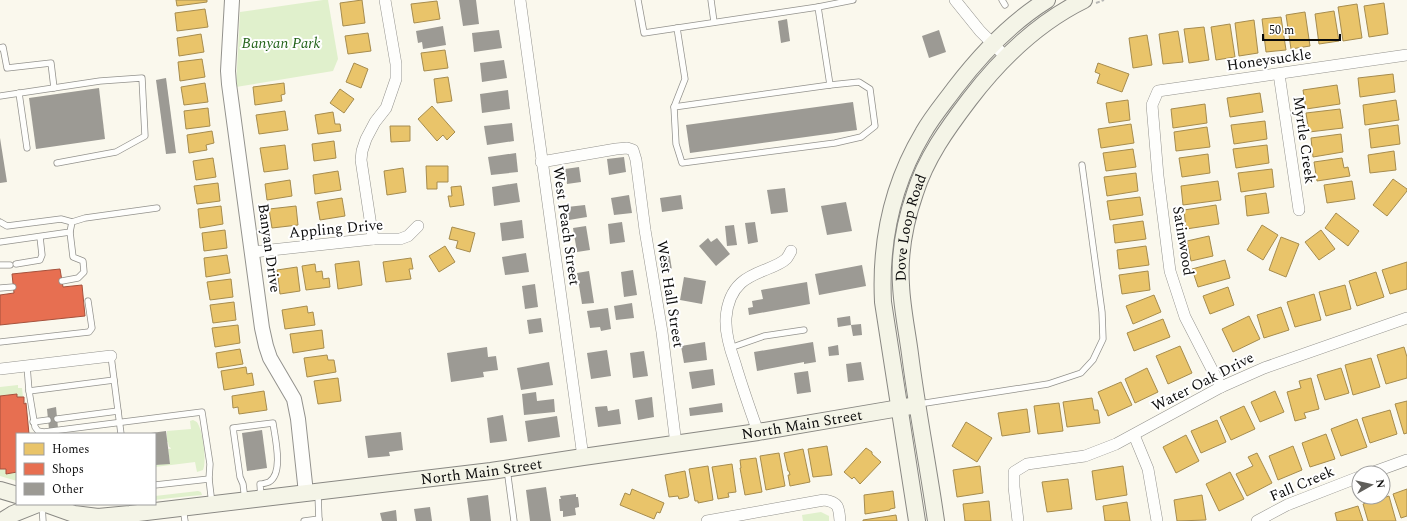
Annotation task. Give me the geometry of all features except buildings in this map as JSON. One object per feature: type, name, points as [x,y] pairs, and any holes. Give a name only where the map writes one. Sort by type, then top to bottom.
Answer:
[{"type":"main road","name":"Dove Loop Road","points":[[917,521],[885,315],[882,286],[884,246],[891,207],[906,165],[924,131],[963,78],[993,44],[1023,16],[1047,0]]},
{"type":"main road","name":"Dove Loop Road","points":[[936,521],[931,483],[917,405],[901,284],[904,241],[909,212],[923,172],[939,141],[978,89],[1022,41],[1044,23],[1088,3]]},
{"type":"main road","name":"North Main Street","points":[[49,505],[74,514],[98,517],[130,512],[184,514],[212,504],[507,469],[758,432],[917,405]]},
{"type":"main road","points":[[0,490],[16,495]]},
{"type":"main road","points":[[2,521],[13,514],[36,505]]},
{"type":"street","name":"Banyan Drive","points":[[232,0],[228,71],[229,84],[253,252],[262,328],[266,346],[294,399],[312,492]]},
{"type":"street","points":[[373,239],[361,160],[366,139],[375,122],[386,108],[396,79],[396,64],[385,0]]},
{"type":"street","name":"West Peach Street","points":[[520,0],[541,162],[583,457]]},
{"type":"street","points":[[955,0],[980,31],[1006,57]]},
{"type":"street","name":"Honeysuckle","points":[[1158,91],[1407,55]]},
{"type":"street","name":"Myrtle Creek","points":[[1279,74],[1298,210]]},
{"type":"street","name":"Satinwood","points":[[1158,91],[1152,105],[1158,176],[1170,271],[1185,317],[1221,387]]},
{"type":"street","name":"West Hall Street","points":[[541,162],[616,149],[628,148],[633,150],[636,160],[645,230],[662,332],[676,444]]},
{"type":"street","name":"Appling Drive","points":[[253,252],[373,239],[400,239],[408,236],[418,226]]},
{"type":"street","points":[[758,432],[743,392],[730,348],[726,328],[728,305],[733,292],[741,282],[754,273],[780,263],[786,259],[791,251]]},
{"type":"street","name":"Water Oak Drive","points":[[1018,521],[1014,487],[1014,472],[1027,464],[1085,456],[1116,444],[1221,387],[1264,368],[1407,318]]},
{"type":"street","points":[[0,369],[111,356]]},
{"type":"street","points":[[1134,435],[1148,468],[1157,521]]},
{"type":"street","points":[[1391,466],[1407,460]]},
{"type":"street","name":"Fall Creek","points":[[1257,521],[1288,505],[1351,480]]},
{"type":"street","points":[[707,521],[824,500],[832,501],[839,508],[840,521]]},
{"type":"lane","points":[[638,0],[644,32],[818,7],[853,0]]},
{"type":"lane","points":[[711,0],[714,22]]},
{"type":"lane","points":[[818,7],[830,85]]},
{"type":"lane","points":[[674,107],[859,82],[870,89],[874,126],[861,137],[835,143],[682,163],[676,144],[674,107],[685,79],[677,28]]},
{"type":"lane","points":[[0,48],[3,47],[7,68],[51,63],[54,88]]},
{"type":"lane","points":[[0,96],[100,82],[142,78],[145,136],[116,152],[57,162]]},
{"type":"lane","points":[[19,93],[27,148]]},
{"type":"lane","points":[[917,405],[1048,384],[1080,373],[1093,360],[1102,339],[1102,312],[1082,165]]},
{"type":"lane","points":[[0,222],[7,226],[62,219],[72,222],[85,218],[157,208]]},
{"type":"lane","points":[[62,281],[78,278],[84,272],[83,261],[73,257],[70,232],[72,222]]},
{"type":"lane","points":[[0,242],[70,232]]},
{"type":"lane","points":[[0,265],[13,265],[40,260],[42,254],[40,237]]},
{"type":"lane","points":[[0,288],[13,287]]},
{"type":"lane","points":[[0,342],[89,332],[92,328],[88,301]]},
{"type":"lane","points":[[730,348],[764,336],[804,330]]},
{"type":"lane","points":[[111,356],[121,433]]},
{"type":"lane","points":[[26,366],[33,422],[38,431],[44,432],[202,412],[210,464],[209,479],[212,504]]},
{"type":"lane","points":[[29,391],[114,380]]},
{"type":"lane","points":[[57,419],[118,411]]},
{"type":"lane","points":[[33,422],[48,420]]},
{"type":"lane","points":[[245,500],[233,428],[273,423],[278,468],[275,476],[269,482],[260,484],[261,498]]},
{"type":"lane","points":[[507,469],[514,521]]},
{"type":"lane","points":[[156,486],[209,479]]},
{"type":"lane","points":[[304,521],[319,520],[312,492]]},
{"type":"lane","points":[[42,505],[43,521]]},
{"type":"path","points":[[1088,3],[1104,0]]},
{"type":"green space","name":"Banyan Park","points":[[328,0],[338,59],[333,71],[236,87],[240,12]]},
{"type":"green space","points":[[18,385],[18,388],[22,388],[23,397],[17,397],[17,394],[0,396],[0,387]]},
{"type":"green space","points":[[193,420],[197,422],[200,428],[205,461],[203,470],[197,472],[195,462],[156,467],[156,465],[170,463],[168,449],[171,449],[167,442],[167,431],[191,429],[190,421]]},
{"type":"green space","points":[[0,469],[6,469],[6,474],[16,472],[16,481],[0,476]]},
{"type":"green space","points":[[198,491],[201,492],[202,495],[156,500],[156,496]]},
{"type":"green space","points":[[821,512],[829,516],[829,521],[803,521],[802,515]]}]
